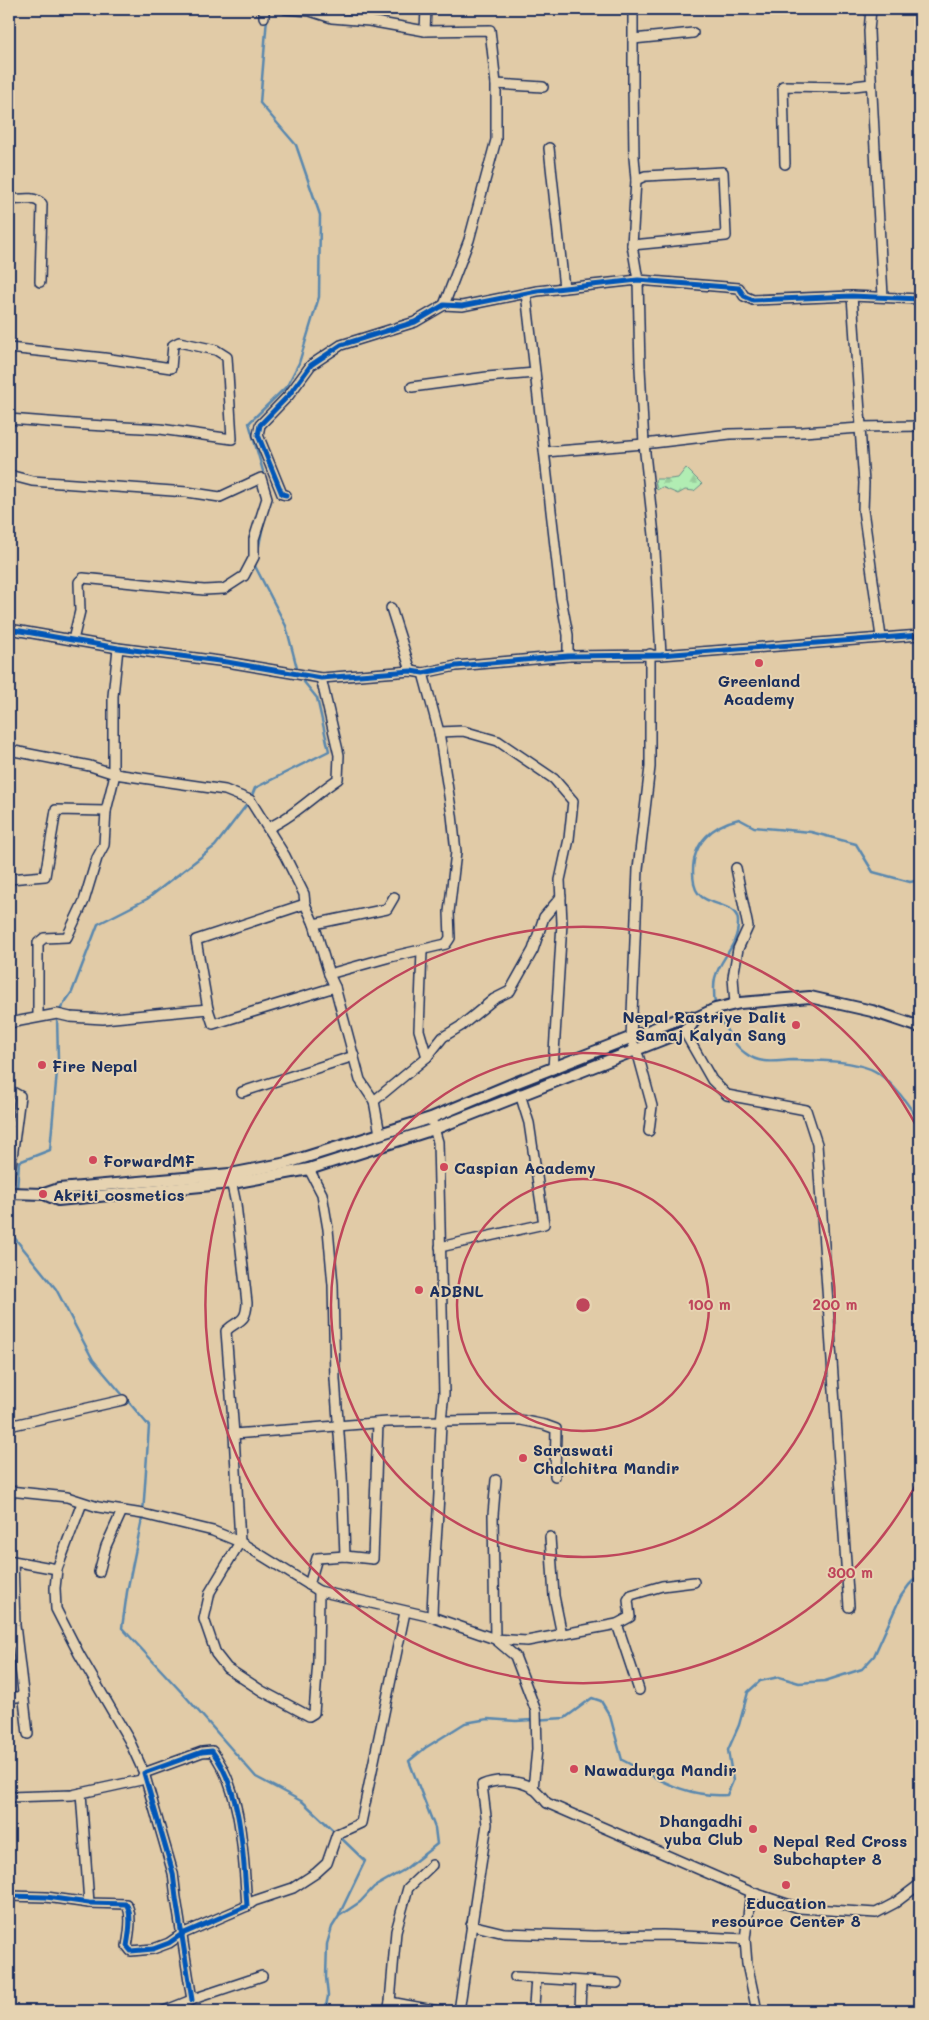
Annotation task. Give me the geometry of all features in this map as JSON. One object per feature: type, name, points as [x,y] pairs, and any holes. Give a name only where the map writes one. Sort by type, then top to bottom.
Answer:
[{"type":"main road","points":[[10,1193],[44,1194],[59,1189],[231,1178],[309,1168],[434,1129],[684,1031],[704,1012],[736,1004],[810,997],[872,1011],[920,1027]]},
{"type":"main road","points":[[231,1178],[287,1163],[431,1118],[685,1017],[696,1018]]},
{"type":"street","points":[[286,9],[310,11],[332,18],[369,21],[425,31],[490,30],[496,84],[496,140],[469,240],[444,305]]},
{"type":"street","points":[[425,31],[426,9]]},
{"type":"street","points":[[634,9],[634,157],[636,180],[632,245],[638,280],[644,444],[654,535],[661,655]]},
{"type":"street","points":[[870,9],[871,84],[883,296]]},
{"type":"street","points":[[634,38],[693,33]]},
{"type":"street","points":[[496,84],[543,87]]},
{"type":"street","points":[[784,164],[783,86],[871,84]]},
{"type":"street","points":[[549,148],[564,288]]},
{"type":"street","points":[[632,245],[726,236],[723,172],[644,176],[636,180]]},
{"type":"street","points":[[9,200],[28,198],[38,200],[42,204],[40,282]]},
{"type":"street","points":[[286,495],[282,494],[258,435],[260,425],[289,395],[310,365],[342,345],[415,322],[444,305],[462,306],[526,293],[638,280],[740,288],[744,296],[753,300],[852,296],[920,299]]},
{"type":"street","points":[[526,293],[546,452],[561,598],[568,635],[568,656]]},
{"type":"street","points":[[852,296],[864,483],[863,510],[881,637]]},
{"type":"street","points":[[9,348],[104,358],[171,368],[173,345],[179,342],[216,350],[227,357],[232,439],[160,429],[87,426],[9,419]]},
{"type":"street","points":[[412,387],[488,376],[535,373]]},
{"type":"street","points":[[546,452],[644,444],[730,434],[920,426]]},
{"type":"street","points":[[9,475],[32,481],[187,492],[220,497],[261,478],[267,498],[254,539],[254,557],[244,576],[224,589],[204,590],[83,578],[79,582],[80,611],[73,640]]},
{"type":"street","points":[[392,608],[411,671]]},
{"type":"street","points":[[9,630],[118,648],[227,662],[321,678],[411,671],[423,673],[456,666],[568,656],[661,655],[920,635]]},
{"type":"street","points":[[38,1017],[38,943],[44,938],[67,937],[84,901],[97,858],[104,845],[106,811],[115,774],[113,768],[112,704],[118,648]]},
{"type":"street","points":[[649,1131],[652,1106],[639,1058],[631,1038],[638,869],[650,767],[650,654]]},
{"type":"street","points":[[329,974],[446,944],[450,938],[449,912],[456,852],[439,732],[423,673]]},
{"type":"street","points":[[268,828],[285,820],[319,791],[338,779],[339,755],[321,678]]},
{"type":"street","points":[[439,732],[463,731],[498,741],[554,779],[573,801],[569,838],[560,880],[562,923],[553,1069]]},
{"type":"street","points":[[9,750],[90,766],[115,774],[225,790],[250,800],[289,863],[304,894],[305,904],[314,924],[334,987],[360,1080],[374,1101],[380,1134]]},
{"type":"street","points":[[9,879],[45,876],[56,810],[106,811]]},
{"type":"street","points":[[736,868],[748,927],[738,949],[733,977],[736,1004]]},
{"type":"street","points":[[314,924],[387,909],[394,896]]},
{"type":"street","points":[[374,1101],[427,1057],[443,1037],[461,1026],[494,998],[510,991],[532,950],[544,917],[561,897]]},
{"type":"street","points":[[305,904],[196,940],[208,1009],[213,1024],[334,987]]},
{"type":"street","points":[[422,951],[419,1030],[427,1057]]},
{"type":"street","points":[[9,1023],[57,1014],[70,1017],[103,1019],[208,1009]]},
{"type":"street","points":[[684,1031],[712,1080],[727,1095],[806,1110],[817,1144],[849,1608]]},
{"type":"street","points":[[242,1092],[354,1056]]},
{"type":"street","points":[[9,1090],[20,1096],[9,1181]]},
{"type":"street","points":[[440,1247],[544,1224],[529,1123],[520,1094]]},
{"type":"street","points":[[431,1118],[438,1142],[444,1394],[440,1422],[439,1495],[433,1570],[432,1617]]},
{"type":"street","points":[[309,1168],[322,1194],[328,1229],[333,1285],[345,1556]]},
{"type":"street","points":[[231,1178],[236,1204],[247,1303],[246,1315],[226,1331],[240,1542],[210,1592],[204,1620],[216,1654],[227,1668],[262,1691],[309,1716],[314,1713],[318,1662],[319,1591]]},
{"type":"street","points":[[9,1426],[123,1400]]},
{"type":"street","points":[[234,1434],[378,1423],[521,1420],[556,1429],[555,1476]]},
{"type":"street","points":[[309,1585],[317,1558],[345,1556],[373,1559],[378,1423]]},
{"type":"street","points":[[495,1640],[493,1515],[496,1480]]},
{"type":"street","points":[[9,1491],[67,1497],[82,1503],[179,1522],[213,1531],[240,1542],[319,1591],[432,1617],[495,1640],[527,1641],[617,1624],[630,1617],[628,1600],[631,1595],[662,1586],[694,1582]]},
{"type":"street","points":[[82,1503],[57,1569],[55,1588],[56,1609],[79,1654],[129,1740],[144,1773],[173,1873],[192,2000]]},
{"type":"street","points":[[99,1572],[106,1546],[122,1511]]},
{"type":"street","points":[[550,1537],[554,1596],[562,1635]]},
{"type":"street","points":[[28,1734],[24,1696],[12,1626],[11,1561],[57,1569]]},
{"type":"street","points":[[9,1896],[46,1897],[89,1903],[122,1904],[127,1906],[129,1933],[127,1946],[131,1950],[153,1949],[170,1943],[182,1934],[247,1906],[254,1901],[292,1888],[316,1873],[326,1863],[337,1834],[360,1823],[405,1612]]},
{"type":"street","points":[[617,1624],[639,1690]]},
{"type":"street","points":[[495,1640],[515,1656],[536,1711],[537,1748],[533,1789]]},
{"type":"street","points":[[9,1698],[24,1696]]},
{"type":"street","points":[[144,1773],[206,1751],[214,1754],[229,1784],[236,1804],[244,1860],[247,1906]]},
{"type":"street","points":[[9,1797],[35,1798],[81,1793],[142,1780],[144,1773]]},
{"type":"street","points":[[459,2011],[487,1824],[482,1785],[488,1782],[509,1780],[533,1789],[547,1803],[751,1892],[799,1908],[876,1913],[896,1903],[920,1884]]},
{"type":"street","points":[[81,1793],[89,1903]]},
{"type":"street","points":[[432,1865],[408,1888],[396,1931],[389,2007],[438,2011]]},
{"type":"street","points":[[751,1892],[745,1939],[747,1964],[757,2011]]},
{"type":"street","points":[[471,1925],[504,1933],[594,1936],[663,1935],[745,1939]]},
{"type":"street","points":[[164,2011],[262,1976]]},
{"type":"street","points":[[515,1976],[617,1983]]},
{"type":"street","points":[[534,2005],[536,1978]]},
{"type":"street","points":[[580,2011],[581,1982]]},
{"type":"green space","points":[[686,468],[702,484],[694,491],[685,490],[678,494],[662,487],[657,490],[656,479],[678,478]]},
{"type":"waterway","points":[[265,478],[249,423],[287,386],[299,363],[319,297],[320,215],[296,145],[260,103],[267,18]]},
{"type":"waterway","points":[[258,551],[263,525]]},
{"type":"waterway","points":[[256,562],[255,566],[286,626],[298,672]]},
{"type":"waterway","points":[[251,798],[255,788],[329,751],[317,698],[300,677]]},
{"type":"waterway","points":[[59,1011],[72,992],[98,924],[147,899],[215,846],[248,803]]},
{"type":"waterway","points":[[715,1005],[715,978],[735,939],[738,923],[734,911],[709,901],[698,893],[695,885],[693,871],[697,851],[706,836],[713,830],[739,819],[754,827],[811,832],[856,844],[873,872],[910,882],[920,880]]},
{"type":"waterway","points":[[717,1013],[736,1045],[756,1059],[762,1061],[801,1060],[848,1063],[859,1065],[878,1073],[896,1090],[920,1122]]},
{"type":"waterway","points":[[17,1190],[19,1162],[50,1150],[58,1060],[57,1016]]},
{"type":"waterway","points":[[9,1225],[16,1195]]},
{"type":"waterway","points":[[9,1231],[56,1289],[93,1360],[149,1426],[143,1514],[127,1592],[122,1628],[256,1777],[303,1802],[335,1832]]},
{"type":"waterway","points":[[325,2011],[328,1996],[326,1977],[327,1944],[332,1927],[339,1916],[360,1902],[374,1887],[404,1870],[437,1844],[435,1828],[409,1761],[425,1748],[465,1723],[488,1719],[516,1721],[565,1718],[592,1698],[601,1701],[610,1716],[622,1760],[660,1780],[685,1790],[712,1795],[727,1795],[733,1781],[728,1750],[739,1725],[748,1692],[760,1681],[779,1677],[799,1683],[825,1681],[862,1669],[874,1656],[901,1596],[920,1574]]},
{"type":"waterway","points":[[339,1836],[365,1861],[339,1915]]},
{"type":"cycle path","points":[[286,495],[282,494],[258,435],[260,425],[289,395],[311,365],[341,345],[415,322],[444,305],[462,306],[537,291],[638,280],[739,288],[744,296],[753,300],[852,296],[920,299]]},
{"type":"cycle path","points":[[9,629],[118,648],[227,662],[321,678],[411,671],[423,673],[456,666],[568,656],[661,655],[920,635]]},
{"type":"cycle path","points":[[9,1896],[46,1897],[89,1903],[126,1904],[130,1918],[127,1946],[131,1951],[153,1949],[169,1943],[182,1934],[247,1906],[240,1825],[236,1805],[222,1767],[212,1751],[202,1752],[144,1773],[173,1873],[176,1898],[192,2000]]},
{"type":"place","name":"Greenland Academy","points":[[759,663]]},
{"type":"place","name":"Nepal Rastriye Dalit Samaj Kalyan Sang","points":[[796,1025]]},
{"type":"place","name":"Fire Nepal","points":[[42,1065]]},
{"type":"place","name":"ForwardMF","points":[[93,1160]]},
{"type":"place","name":"Caspian Academy","points":[[444,1167]]},
{"type":"place","name":"Akriti cosmetics","points":[[43,1194]]},
{"type":"place","name":"ADBNL","points":[[419,1290]]},
{"type":"place","name":"Saraswati Chalchitra Mandir","points":[[523,1458]]},
{"type":"place","name":"Nawadurga Mandir","points":[[574,1769]]},
{"type":"place","name":"Dhangadhi yuba Club","points":[[753,1829]]},
{"type":"place","name":"Nepal Red Cross Subchapter 8","points":[[763,1849]]},
{"type":"place","name":"Education resource Center 8","points":[[786,1885]]}]
